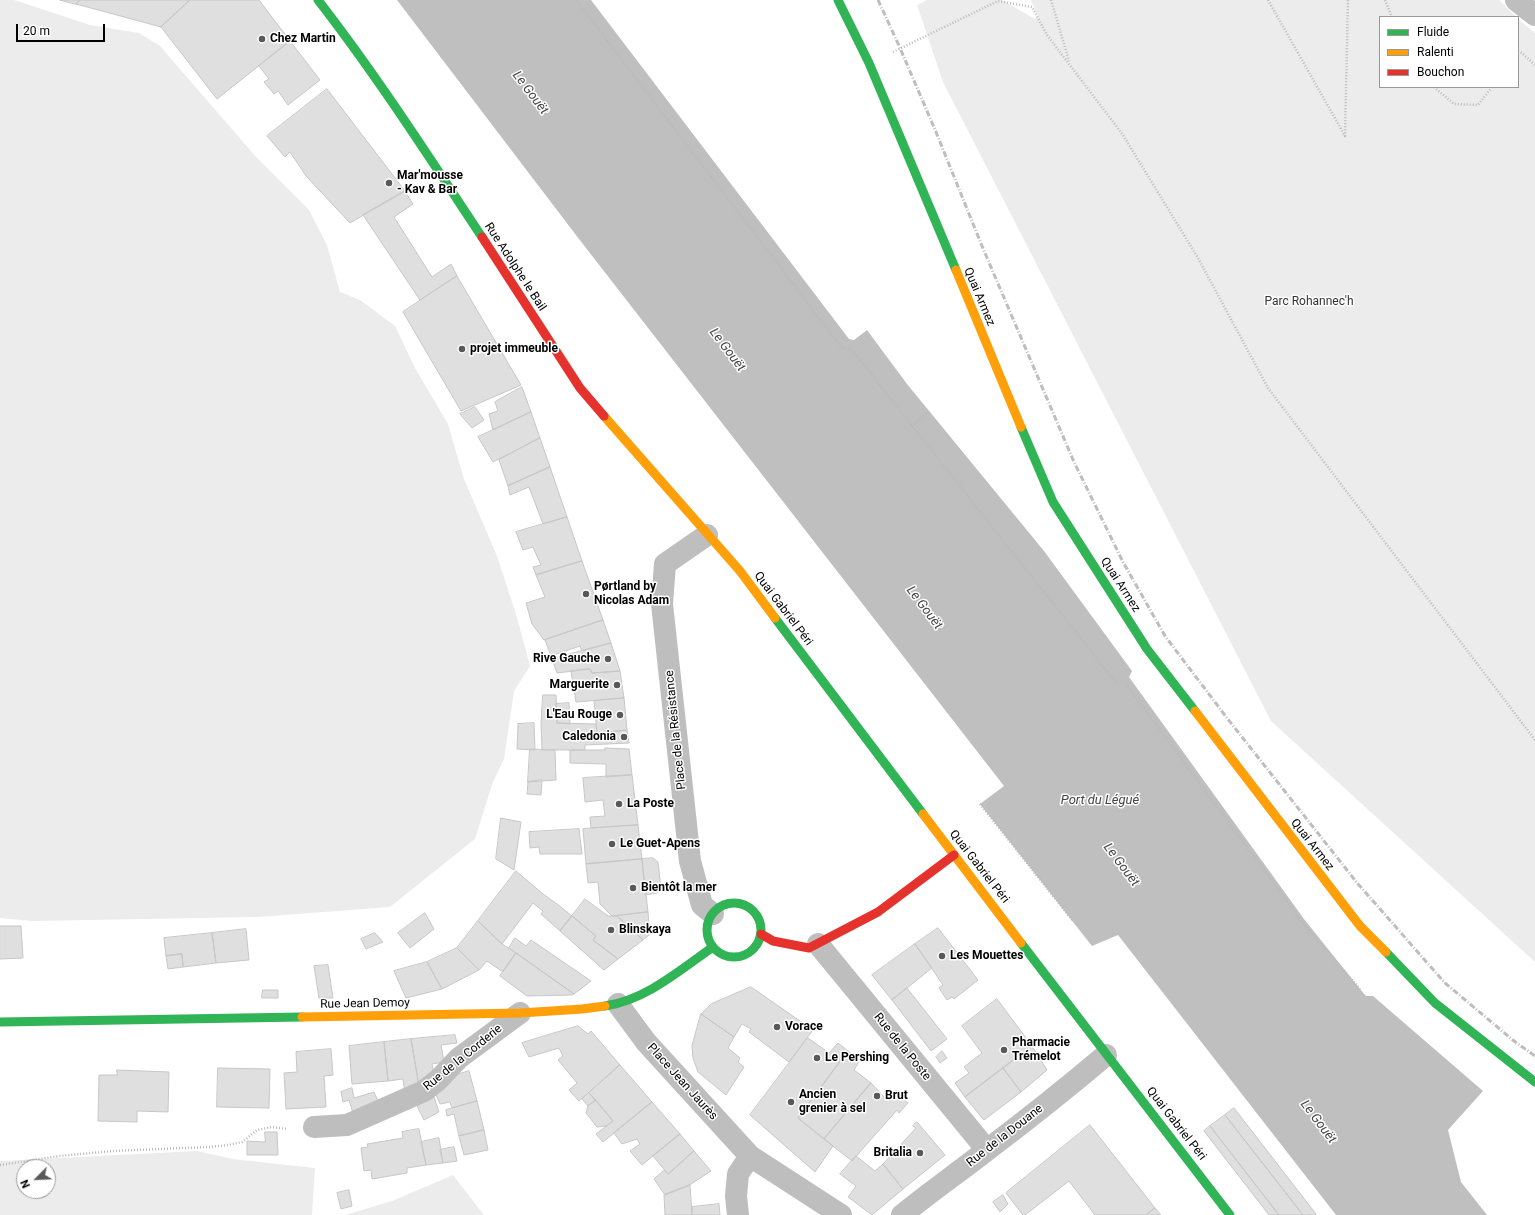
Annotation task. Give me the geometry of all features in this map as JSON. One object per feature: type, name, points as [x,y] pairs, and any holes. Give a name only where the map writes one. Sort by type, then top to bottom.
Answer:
[{"type":"street","name":"Rue Adolphe le Bail","points":[[318,0],[354,46],[418,139],[580,388],[707,535]]},
{"type":"street","name":"Quai Armez","points":[[838,0],[869,63],[1053,502],[1147,648],[1360,926],[1436,1003],[1535,1082]]},
{"type":"street","points":[[1516,0],[1535,15]]},
{"type":"street","name":"Place de la Résistance","points":[[707,535],[666,564],[662,604],[690,861],[702,905],[713,914]]},
{"type":"street","name":"Quai Gabriel Péri","points":[[707,535],[740,571],[1106,1055],[1230,1215]]},
{"type":"street","points":[[761,934],[773,940],[809,948],[878,912],[954,855]]},
{"type":"street","points":[[736,903],[744,905],[758,916],[761,925],[761,934],[753,949],[746,954],[737,957],[720,953],[713,947],[707,931],[713,914],[719,908],[727,904],[736,903]]},
{"type":"street","name":"Rue de la Poste","points":[[818,944],[987,1150]]},
{"type":"street","name":"Rue Jean Demoy","points":[[0,1022],[520,1013],[582,1009],[618,1004],[654,988],[713,947]]},
{"type":"street","name":"Place Jean Jaurès","points":[[618,1004],[646,1042],[750,1156],[841,1215]]},
{"type":"street","name":"Rue de la Corderie","points":[[314,1127],[347,1124],[424,1090],[438,1080],[459,1058],[520,1013]]},
{"type":"street","name":"Rue de la Douane","points":[[902,1215],[928,1193],[987,1150],[1069,1086],[1106,1055]]},
{"type":"street","points":[[738,1215],[736,1196],[738,1174],[750,1156]]},
{"type":"path","points":[[576,0],[842,348],[852,350],[1117,684]]},
{"type":"path","points":[[1052,0],[1069,63]]},
{"type":"path","points":[[1268,0],[1345,136],[1348,0]]},
{"type":"path","points":[[1385,0],[1392,16]]},
{"type":"path","points":[[869,63],[998,1],[1032,7],[1047,35],[1123,135],[1198,258],[1268,388],[1535,740]]},
{"type":"path","points":[[1519,50],[1535,65]]},
{"type":"path","points":[[1435,88],[1454,104],[1478,105],[1491,88]]},
{"type":"path","points":[[912,426],[930,411]]},
{"type":"path","points":[[1126,684],[1306,928],[1360,989]]},
{"type":"path","points":[[980,804],[1072,921]]},
{"type":"path","points":[[0,1165],[59,1156],[113,1151],[228,1145],[242,1142],[257,1130],[272,1127],[290,1129],[314,1127]]},
{"type":"green space","points":[[0,0],[14,0],[90,25],[139,33],[160,46],[257,158],[309,210],[327,245],[340,292],[360,300],[395,326],[415,368],[448,424],[464,479],[497,556],[516,614],[530,666],[514,691],[504,759],[493,782],[475,839],[390,907],[258,917],[32,921],[0,918]]},
{"type":"green space","name":"Parc Rohannec'h","points":[[927,0],[1002,0],[1035,19],[1038,17],[1031,0],[1499,0],[1515,16],[1379,16],[1379,88],[1519,88],[1519,20],[1535,33],[1535,962],[1271,721],[943,82],[917,5]]},
{"type":"green space","points":[[197,1151],[233,1159],[315,1168],[312,1215],[0,1215],[0,1161],[16,1160],[16,1199],[56,1199],[56,1159],[39,1159]]},
{"type":"green space","points":[[453,1175],[484,1215],[345,1215],[392,1201]]},
{"type":"water","name":"Port du Légué","points":[[397,0],[591,0],[849,339],[854,340],[867,330],[907,384],[1044,551],[1132,671],[1129,677],[1304,919],[1360,989],[1366,996],[1373,996],[1483,1091],[1448,1130],[1461,1182],[1487,1215],[1336,1215],[1118,935],[1092,946],[980,804],[1004,786],[579,239]]},
{"type":"building","points":[[60,0],[80,0],[76,4]]},
{"type":"building","points":[[80,0],[190,0],[161,27],[76,4]]},
{"type":"building","points":[[190,0],[259,0],[290,41],[217,99],[161,27]]},
{"type":"building","points":[[290,41],[320,80],[288,105],[278,91],[274,94],[264,82],[269,79],[259,66]]},
{"type":"building","points":[[327,89],[405,191],[350,223],[306,176],[290,152],[285,157],[267,136]]},
{"type":"building","points":[[405,191],[413,204],[394,217],[432,277],[451,264],[457,276],[420,300],[363,215]]},
{"type":"building","name":"projet immeuble","points":[[457,276],[521,385],[461,411],[403,312]]},
{"type":"building","points":[[522,387],[531,412],[493,430],[489,414],[498,411],[495,402]]},
{"type":"building","points":[[475,407],[484,420],[472,428],[460,414]]},
{"type":"building","points":[[531,412],[540,438],[493,462],[478,437]]},
{"type":"building","points":[[540,438],[550,467],[508,486],[499,460]]},
{"type":"building","points":[[550,467],[567,517],[543,524],[529,487],[510,495],[508,486]]},
{"type":"building","points":[[567,517],[582,561],[536,575],[533,567],[541,565],[533,547],[523,550],[516,532]]},
{"type":"building","points":[[582,561],[603,620],[544,640],[532,624],[526,603],[545,597],[536,575]]},
{"type":"building","points":[[603,620],[611,643],[582,651],[580,646],[551,656],[545,640]]},
{"type":"building","points":[[611,643],[620,671],[592,673],[590,669],[557,673],[552,659]]},
{"type":"building","points":[[590,669],[592,673],[620,671],[624,698],[576,702],[571,671]]},
{"type":"building","points":[[543,695],[556,695],[557,723],[596,724],[597,733],[627,730],[629,743],[585,745],[585,750],[542,750],[541,724]]},
{"type":"building","points":[[624,698],[627,730],[597,733],[594,701]]},
{"type":"building","points":[[569,703],[570,724],[557,723],[556,704]]},
{"type":"building","points":[[534,723],[535,750],[517,749],[518,724]]},
{"type":"building","points":[[605,748],[629,749],[632,775],[606,777],[606,764],[570,763],[570,750],[605,750]]},
{"type":"building","points":[[530,749],[555,750],[556,780],[528,782]]},
{"type":"building","points":[[632,775],[638,825],[591,828],[590,817],[605,816],[603,800],[585,802],[583,778]]},
{"type":"building","points":[[542,780],[541,795],[527,794],[528,782]]},
{"type":"building","points":[[501,818],[521,822],[514,870],[496,859]]},
{"type":"building","name":"Le Guet-Apens","points":[[638,825],[642,859],[586,864],[583,829]]},
{"type":"building","points":[[579,829],[582,854],[540,854],[539,847],[530,848],[529,832]]},
{"type":"building","points":[[653,858],[658,862],[661,889],[657,893],[645,895],[642,859]]},
{"type":"building","points":[[642,859],[648,912],[612,916],[600,904],[598,882],[588,883],[586,864]]},
{"type":"building","points":[[516,871],[572,916],[560,931],[541,914],[543,911],[533,903],[502,944],[478,921]]},
{"type":"building","name":"Blinskaya","points":[[585,899],[608,916],[617,916],[643,940],[618,959],[593,940],[596,936],[572,916]]},
{"type":"building","points":[[648,912],[650,934],[643,940],[617,916]]},
{"type":"building","points":[[425,913],[434,929],[410,948],[398,933]]},
{"type":"building","points":[[572,916],[596,936],[593,940],[618,959],[604,970],[560,931]]},
{"type":"building","points":[[478,921],[502,944],[516,953],[503,972],[487,961],[479,970],[457,948]]},
{"type":"building","points":[[0,926],[21,926],[23,958],[0,959]]},
{"type":"building","name":"Les Mouettes","points":[[938,928],[978,980],[954,999],[952,997],[947,1000],[939,988],[943,985],[915,944]]},
{"type":"building","points":[[246,929],[249,960],[216,963],[212,933]]},
{"type":"building","points":[[212,933],[216,963],[183,967],[182,954],[166,956],[164,938]]},
{"type":"building","points":[[375,933],[383,942],[366,949],[361,939]]},
{"type":"building","points":[[515,938],[526,946],[531,940],[591,981],[574,994],[509,948]]},
{"type":"building","points":[[915,944],[932,968],[892,1000],[872,975]]},
{"type":"building","points":[[457,948],[479,970],[442,989],[427,962]]},
{"type":"building","points":[[516,953],[574,994],[527,996],[500,976]]},
{"type":"building","points":[[182,954],[183,967],[168,969],[166,956]]},
{"type":"building","points":[[427,962],[442,989],[406,998],[394,971]]},
{"type":"building","points":[[328,965],[333,998],[319,998],[314,966]]},
{"type":"building","name":"Vorace","points":[[751,987],[813,1030],[789,1062],[749,1032],[751,1029],[742,1024],[734,1037],[701,1014],[711,1004]]},
{"type":"building","points":[[907,988],[947,1039],[931,1051],[892,1000]]},
{"type":"building","points":[[263,990],[278,990],[278,998],[262,998]]},
{"type":"building","name":"Pharmacie Trémelot","points":[[997,999],[1032,1046],[965,1097],[955,1083],[969,1073],[964,1067],[982,1053],[962,1026]]},
{"type":"building","points":[[701,1014],[734,1037],[728,1048],[740,1058],[738,1062],[744,1067],[726,1095],[698,1072],[693,1058],[692,1046]]},
{"type":"building","points":[[578,1026],[588,1034],[591,1031],[620,1065],[579,1101],[569,1090],[577,1083],[558,1060],[563,1056],[559,1048],[529,1057],[522,1043]]},
{"type":"building","points":[[455,1035],[457,1043],[441,1045],[444,1062],[432,1064],[435,1079],[419,1086],[411,1039]]},
{"type":"building","points":[[808,1038],[829,1053],[838,1043],[848,1051],[798,1118],[833,1146],[815,1172],[750,1115]]},
{"type":"building","points":[[411,1039],[419,1086],[405,1095],[403,1079],[388,1081],[384,1042]]},
{"type":"building","points":[[384,1042],[388,1081],[352,1084],[349,1046]]},
{"type":"building","points":[[1032,1046],[1047,1070],[1021,1092],[1003,1068]]},
{"type":"building","points":[[331,1049],[333,1075],[324,1076],[326,1107],[286,1109],[284,1073],[297,1072],[296,1052]]},
{"type":"building","points":[[848,1051],[860,1060],[854,1070],[871,1083],[824,1139],[798,1118]]},
{"type":"building","points":[[942,1051],[947,1058],[940,1063],[936,1057]]},
{"type":"building","points":[[620,1065],[652,1102],[603,1142],[596,1134],[613,1121],[589,1093]]},
{"type":"building","points":[[218,1068],[270,1069],[269,1108],[217,1107]]},
{"type":"building","points":[[1003,1068],[1021,1092],[984,1120],[965,1097]]},
{"type":"building","points":[[117,1070],[169,1072],[168,1112],[137,1111],[137,1122],[98,1121],[99,1075],[117,1075]]},
{"type":"building","points":[[469,1071],[477,1101],[452,1108],[450,1102],[440,1104],[434,1090],[443,1079]]},
{"type":"building","points":[[871,1083],[886,1099],[896,1090],[908,1103],[899,1113],[897,1110],[852,1161],[824,1139]]},
{"type":"building","points":[[352,1088],[354,1098],[374,1092],[380,1106],[354,1116],[349,1100],[343,1102],[341,1092]]},
{"type":"building","points":[[589,1093],[596,1100],[588,1106],[582,1099]]},
{"type":"building","points":[[433,1094],[439,1112],[424,1120],[416,1104]]},
{"type":"building","points":[[596,1100],[613,1121],[606,1126],[597,1127],[586,1113],[588,1106]]},
{"type":"building","points":[[477,1101],[484,1130],[459,1136],[454,1114],[447,1116],[446,1110]]},
{"type":"building","points":[[652,1102],[680,1134],[642,1165],[630,1151],[640,1144],[637,1139],[622,1144],[614,1133]]},
{"type":"building","points":[[1234,1108],[1316,1214],[1303,1215],[1225,1115]]},
{"type":"building","points":[[1225,1115],[1303,1215],[1279,1215],[1210,1126]]},
{"type":"building","points":[[917,1122],[945,1155],[903,1189],[883,1164],[916,1128],[913,1126]]},
{"type":"building","points":[[1090,1125],[1155,1208],[1146,1215],[1095,1215],[1069,1181],[1023,1215],[1006,1193]]},
{"type":"building","points":[[1210,1126],[1279,1215],[1269,1215],[1204,1131]]},
{"type":"building","points":[[419,1129],[426,1165],[407,1168],[407,1173],[372,1179],[371,1170],[364,1171],[361,1148],[368,1147],[367,1144],[403,1138],[402,1132]]},
{"type":"building","points":[[484,1130],[488,1150],[464,1155],[459,1136]]},
{"type":"building","points":[[265,1132],[277,1132],[278,1155],[247,1155],[247,1141],[265,1142]]},
{"type":"building","points":[[680,1134],[694,1151],[668,1174],[653,1156]]},
{"type":"building","points":[[439,1138],[443,1163],[426,1165],[421,1142]]},
{"type":"building","points":[[454,1147],[457,1161],[443,1163],[440,1150]]},
{"type":"building","points":[[694,1151],[711,1171],[688,1186],[665,1195],[654,1179],[664,1170],[668,1174]]},
{"type":"building","points":[[856,1156],[875,1171],[883,1164],[903,1189],[872,1215],[848,1197],[856,1186],[840,1174]]},
{"type":"building","points":[[690,1185],[692,1215],[665,1215],[664,1195]]},
{"type":"building","points":[[349,1190],[352,1206],[341,1209],[337,1193]]},
{"type":"building","points":[[1003,1195],[1008,1204],[1000,1212],[993,1202]]},
{"type":"building","points":[[719,1204],[720,1215],[692,1215],[692,1207]]},
{"type":"building","points":[[1155,1208],[1161,1215],[1146,1215]]},
{"type":"railway","points":[[878,0],[936,132],[982,246],[1074,462],[1123,562],[1165,636],[1227,718],[1358,884],[1445,983],[1514,1041],[1535,1056]]},
{"type":"traffic: fast","points":[[318,0],[382,87],[482,237]]},
{"type":"traffic: fast","points":[[838,0],[869,63],[956,270]]},
{"type":"traffic: fast","points":[[1021,427],[1053,502],[1147,649],[1195,711]]},
{"type":"traffic: fast","points":[[775,618],[923,814]]},
{"type":"traffic: fast","points":[[734,903],[744,905],[753,911],[759,920],[761,930],[759,940],[753,949],[744,955],[734,957],[724,955],[715,949],[709,940],[707,930],[709,920],[715,911],[724,905],[734,903]]},
{"type":"traffic: fast","points":[[1021,943],[1230,1215]]},
{"type":"traffic: fast","points":[[605,1006],[620,1003],[648,991],[662,983],[713,947]]},
{"type":"traffic: fast","points":[[1386,952],[1435,1003],[1535,1082]]},
{"type":"traffic: fast","points":[[0,1022],[302,1017]]},
{"type":"traffic: slow","points":[[956,270],[1021,427]]},
{"type":"traffic: slow","points":[[604,416],[740,571],[775,618]]},
{"type":"traffic: slow","points":[[1195,711],[1360,926],[1386,952]]},
{"type":"traffic: slow","points":[[923,814],[1021,943]]},
{"type":"traffic: slow","points":[[302,1017],[520,1013],[605,1006]]},
{"type":"traffic: jam","points":[[482,237],[580,388],[604,416]]},
{"type":"traffic: jam","points":[[761,934],[773,941],[809,948],[878,912],[954,855]]},
{"type":"place","name":"Chez Martin","points":[[262,39]]},
{"type":"place","name":"Mar'mousse - Kav & Bar","points":[[389,183]]},
{"type":"place","name":"projet immeuble","points":[[462,349]]},
{"type":"place","name":"Pørtland by Nicolas Adam","points":[[586,594]]},
{"type":"place","name":"Rive Gauche","points":[[608,659]]},
{"type":"place","name":"Marguerite","points":[[617,685]]},
{"type":"place","name":"L'Eau Rouge","points":[[620,715]]},
{"type":"place","name":"Caledonia","points":[[624,737]]},
{"type":"place","name":"La Poste","points":[[619,804]]},
{"type":"place","name":"Le Guet-Apens","points":[[612,844]]},
{"type":"place","name":"Bientôt la mer","points":[[633,888]]},
{"type":"place","name":"Blinskaya","points":[[611,930]]},
{"type":"place","name":"Les Mouettes","points":[[942,956]]},
{"type":"place","name":"Vorace","points":[[777,1027]]},
{"type":"place","name":"Pharmacie Trémelot","points":[[1004,1050]]},
{"type":"place","name":"Le Pershing","points":[[817,1058]]},
{"type":"place","name":"Brut","points":[[877,1096]]},
{"type":"place","name":"Ancien grenier à sel","points":[[791,1102]]},
{"type":"place","name":"Britalia","points":[[920,1153]]},
{"type":"water label","name":"Le Gouët","points":[[530,93]]},
{"type":"water label","name":"Le Gouët","points":[[727,350]]},
{"type":"water label","name":"Le Gouët","points":[[924,608]]},
{"type":"water label","name":"Le Gouët","points":[[1121,865]]},
{"type":"water label","name":"Le Gouët","points":[[1318,1122]]}]
